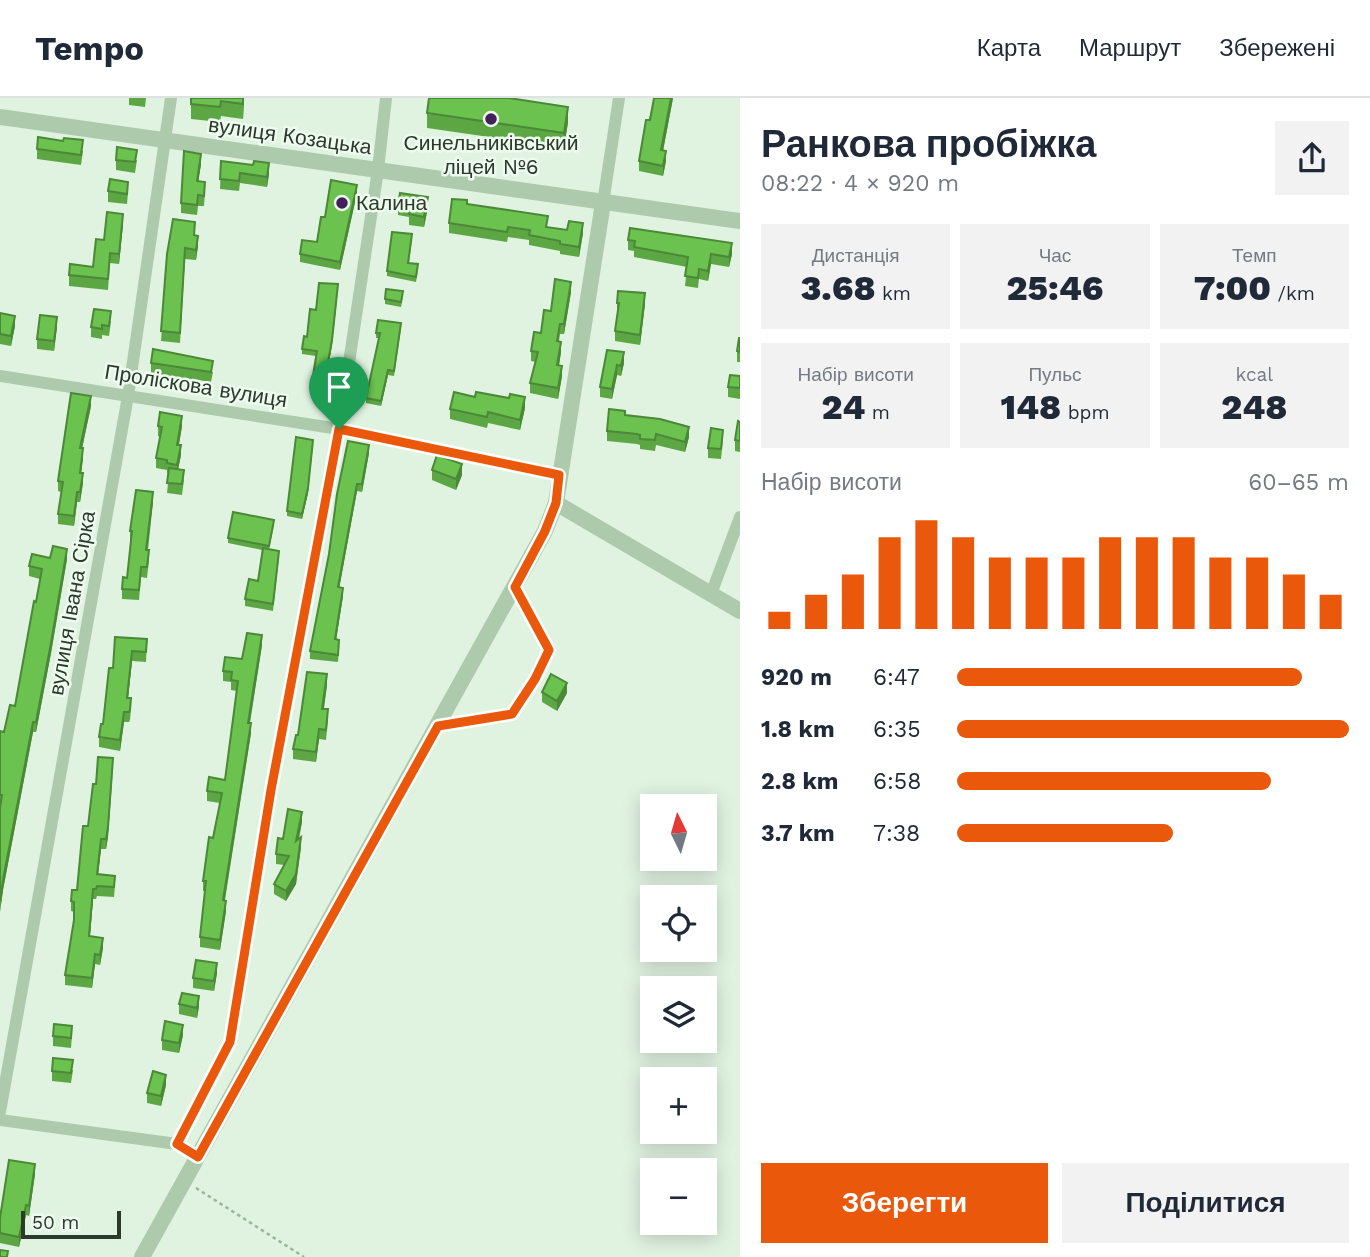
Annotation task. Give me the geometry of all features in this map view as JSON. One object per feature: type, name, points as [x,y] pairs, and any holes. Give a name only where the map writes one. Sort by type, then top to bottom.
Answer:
[{"type":"street","name":"вулиця Івана Сірка","points":[[0,1112],[128,397],[171,98]]},
{"type":"street","points":[[177,1144],[230,1042],[271,790],[339,429],[378,170],[386,98]]},
{"type":"street","points":[[142,1257],[545,531],[556,503],[619,98]]},
{"type":"street","name":"вулиця Козацька","points":[[0,117],[740,221]]},
{"type":"street","name":"Проліскова вулиця","points":[[0,376],[339,429],[559,475]]},
{"type":"street","points":[[556,503],[740,611]]},
{"type":"street","points":[[711,594],[740,517]]},
{"type":"street","points":[[0,1120],[177,1144],[198,1157]]},
{"type":"lane","points":[[438,726],[512,714],[535,679],[549,650],[515,587]]},
{"type":"path","points":[[184,1181],[304,1257]]},
{"type":"building","points":[[191,98],[243,98],[243,104],[221,101],[220,107],[191,104]]},
{"type":"building","points":[[429,98],[509,98],[568,107],[564,133],[427,113]]},
{"type":"building","points":[[654,98],[671,98],[661,150],[666,151],[663,166],[639,161],[646,120],[650,120]]},
{"type":"building","points":[[38,137],[63,141],[64,138],[83,140],[81,155],[37,149]]},
{"type":"building","points":[[117,147],[137,150],[135,162],[116,160]]},
{"type":"building","points":[[184,151],[201,154],[197,181],[205,182],[204,196],[198,195],[197,205],[181,203]]},
{"type":"building","points":[[221,161],[253,165],[254,161],[269,163],[267,177],[240,173],[239,181],[220,179]]},
{"type":"building","points":[[110,179],[128,182],[127,194],[108,191]]},
{"type":"building","points":[[331,180],[357,185],[340,262],[300,254],[302,240],[317,242],[321,217],[325,217]]},
{"type":"building","points":[[400,193],[428,197],[424,217],[409,214],[410,207],[398,205]]},
{"type":"building","points":[[452,199],[467,200],[467,204],[548,216],[546,227],[567,230],[569,221],[583,223],[579,247],[529,235],[530,230],[508,227],[507,232],[449,223]]},
{"type":"building","points":[[107,212],[123,214],[119,254],[110,253],[108,279],[69,275],[70,264],[93,267],[96,239],[104,240]]},
{"type":"building","points":[[173,219],[195,222],[194,235],[198,236],[196,250],[185,248],[180,333],[161,331],[167,254]]},
{"type":"building","points":[[630,228],[732,243],[729,257],[711,254],[708,271],[699,269],[698,278],[685,276],[688,257],[634,247],[635,241],[628,240]]},
{"type":"building","points":[[392,232],[412,234],[408,263],[418,264],[416,277],[387,271]]},
{"type":"building","points":[[555,279],[571,282],[564,324],[560,324],[557,341],[561,342],[557,365],[562,366],[558,388],[530,383],[538,352],[531,351],[534,332],[541,333],[544,310],[551,311]]},
{"type":"building","points":[[319,283],[338,284],[323,390],[311,388],[317,351],[302,349],[304,336],[307,337],[310,309],[316,310]]},
{"type":"building","points":[[386,289],[403,291],[401,302],[385,299]]},
{"type":"building","points":[[618,291],[645,293],[640,335],[615,331]]},
{"type":"building","points":[[94,309],[111,311],[109,326],[102,325],[102,329],[91,327]]},
{"type":"building","points":[[0,313],[15,316],[11,336],[0,334]]},
{"type":"building","points":[[40,315],[57,317],[54,341],[37,339]]},
{"type":"building","points":[[378,320],[401,323],[394,371],[388,370],[381,401],[366,398],[380,333],[376,333]]},
{"type":"building","points":[[153,349],[213,361],[211,372],[151,363]]},
{"type":"building","points":[[607,350],[624,352],[621,366],[617,365],[612,389],[600,387]]},
{"type":"building","points":[[730,375],[740,376],[740,388],[728,387]]},
{"type":"building","points":[[454,392],[475,397],[476,392],[509,398],[510,394],[525,397],[520,420],[488,412],[487,417],[450,409]]},
{"type":"building","points":[[71,393],[91,396],[80,448],[83,448],[80,473],[83,473],[74,516],[58,514],[63,482],[58,481]]},
{"type":"building","points":[[609,409],[625,411],[625,415],[660,419],[689,427],[685,442],[656,434],[655,440],[640,439],[637,434],[607,431]]},
{"type":"building","points":[[160,412],[182,416],[177,465],[156,458],[162,427],[158,426]]},
{"type":"building","points":[[738,421],[740,422],[740,441],[735,440]]},
{"type":"building","points":[[711,428],[723,430],[721,449],[708,448]]},
{"type":"building","points":[[296,437],[313,440],[308,488],[302,514],[287,511]]},
{"type":"building","points":[[348,441],[369,445],[362,484],[357,484],[338,587],[343,588],[335,639],[339,640],[338,655],[310,651]]},
{"type":"building","points":[[437,455],[462,464],[456,479],[432,470]]},
{"type":"building","points":[[169,468],[184,470],[182,484],[167,483]]},
{"type":"building","points":[[136,490],[153,492],[146,550],[149,550],[147,567],[141,567],[139,590],[122,589],[123,577],[127,578]]},
{"type":"building","points":[[233,512],[274,520],[269,546],[228,538]]},
{"type":"building","points":[[53,546],[67,549],[0,901],[0,731],[4,732],[10,705],[15,706],[42,569],[29,566],[32,554],[50,558]]},
{"type":"building","points":[[263,548],[279,551],[273,604],[245,599],[249,579],[258,581]]},
{"type":"building","points":[[247,633],[262,635],[223,900],[226,901],[220,940],[200,937],[209,837],[213,838],[222,793],[207,791],[209,777],[225,780],[238,681],[231,680],[232,672],[223,671],[225,657],[242,659]]},
{"type":"building","points":[[115,637],[147,639],[146,652],[132,651],[127,698],[131,698],[130,710],[124,712],[120,740],[99,737],[109,668],[113,668]]},
{"type":"building","points":[[307,672],[327,674],[322,709],[328,709],[326,730],[319,729],[316,752],[293,749],[298,735]]},
{"type":"building","points":[[551,674],[567,683],[557,701],[542,692]]},
{"type":"building","points":[[98,757],[113,758],[108,827],[106,839],[101,839],[97,874],[115,876],[114,887],[97,886],[93,889],[89,936],[103,938],[100,955],[95,954],[92,978],[65,975],[74,920],[72,890],[77,890],[83,826],[88,826]]},
{"type":"building","points":[[288,809],[302,812],[296,841],[301,837],[296,874],[286,891],[274,884],[289,856],[276,854],[278,838],[283,839]]},
{"type":"building","points":[[196,960],[217,963],[214,981],[193,978]]},
{"type":"building","points":[[182,993],[199,996],[197,1008],[179,1004]]},
{"type":"building","points":[[165,1021],[183,1025],[179,1043],[162,1040]]},
{"type":"building","points":[[54,1024],[72,1026],[71,1038],[53,1036]]},
{"type":"building","points":[[53,1058],[73,1060],[71,1073],[52,1071]]},
{"type":"building","points":[[153,1071],[166,1075],[161,1096],[147,1093]]},
{"type":"building","points":[[9,1160],[35,1164],[29,1206],[26,1205],[19,1237],[0,1233]]},
{"type":"building","points":[[0,1250],[8,1251],[7,1257],[0,1257]]},
{"type":"place","name":"Синельниківський ліцей №6","points":[[491,119]]},
{"type":"place","name":"Калина","points":[[342,203]]},
{"type":"route","points":[[339,429],[559,475],[556,503],[545,531],[515,587],[549,650],[535,679],[512,714],[438,726],[198,1157],[177,1144],[230,1042],[271,790],[339,429]]}]
